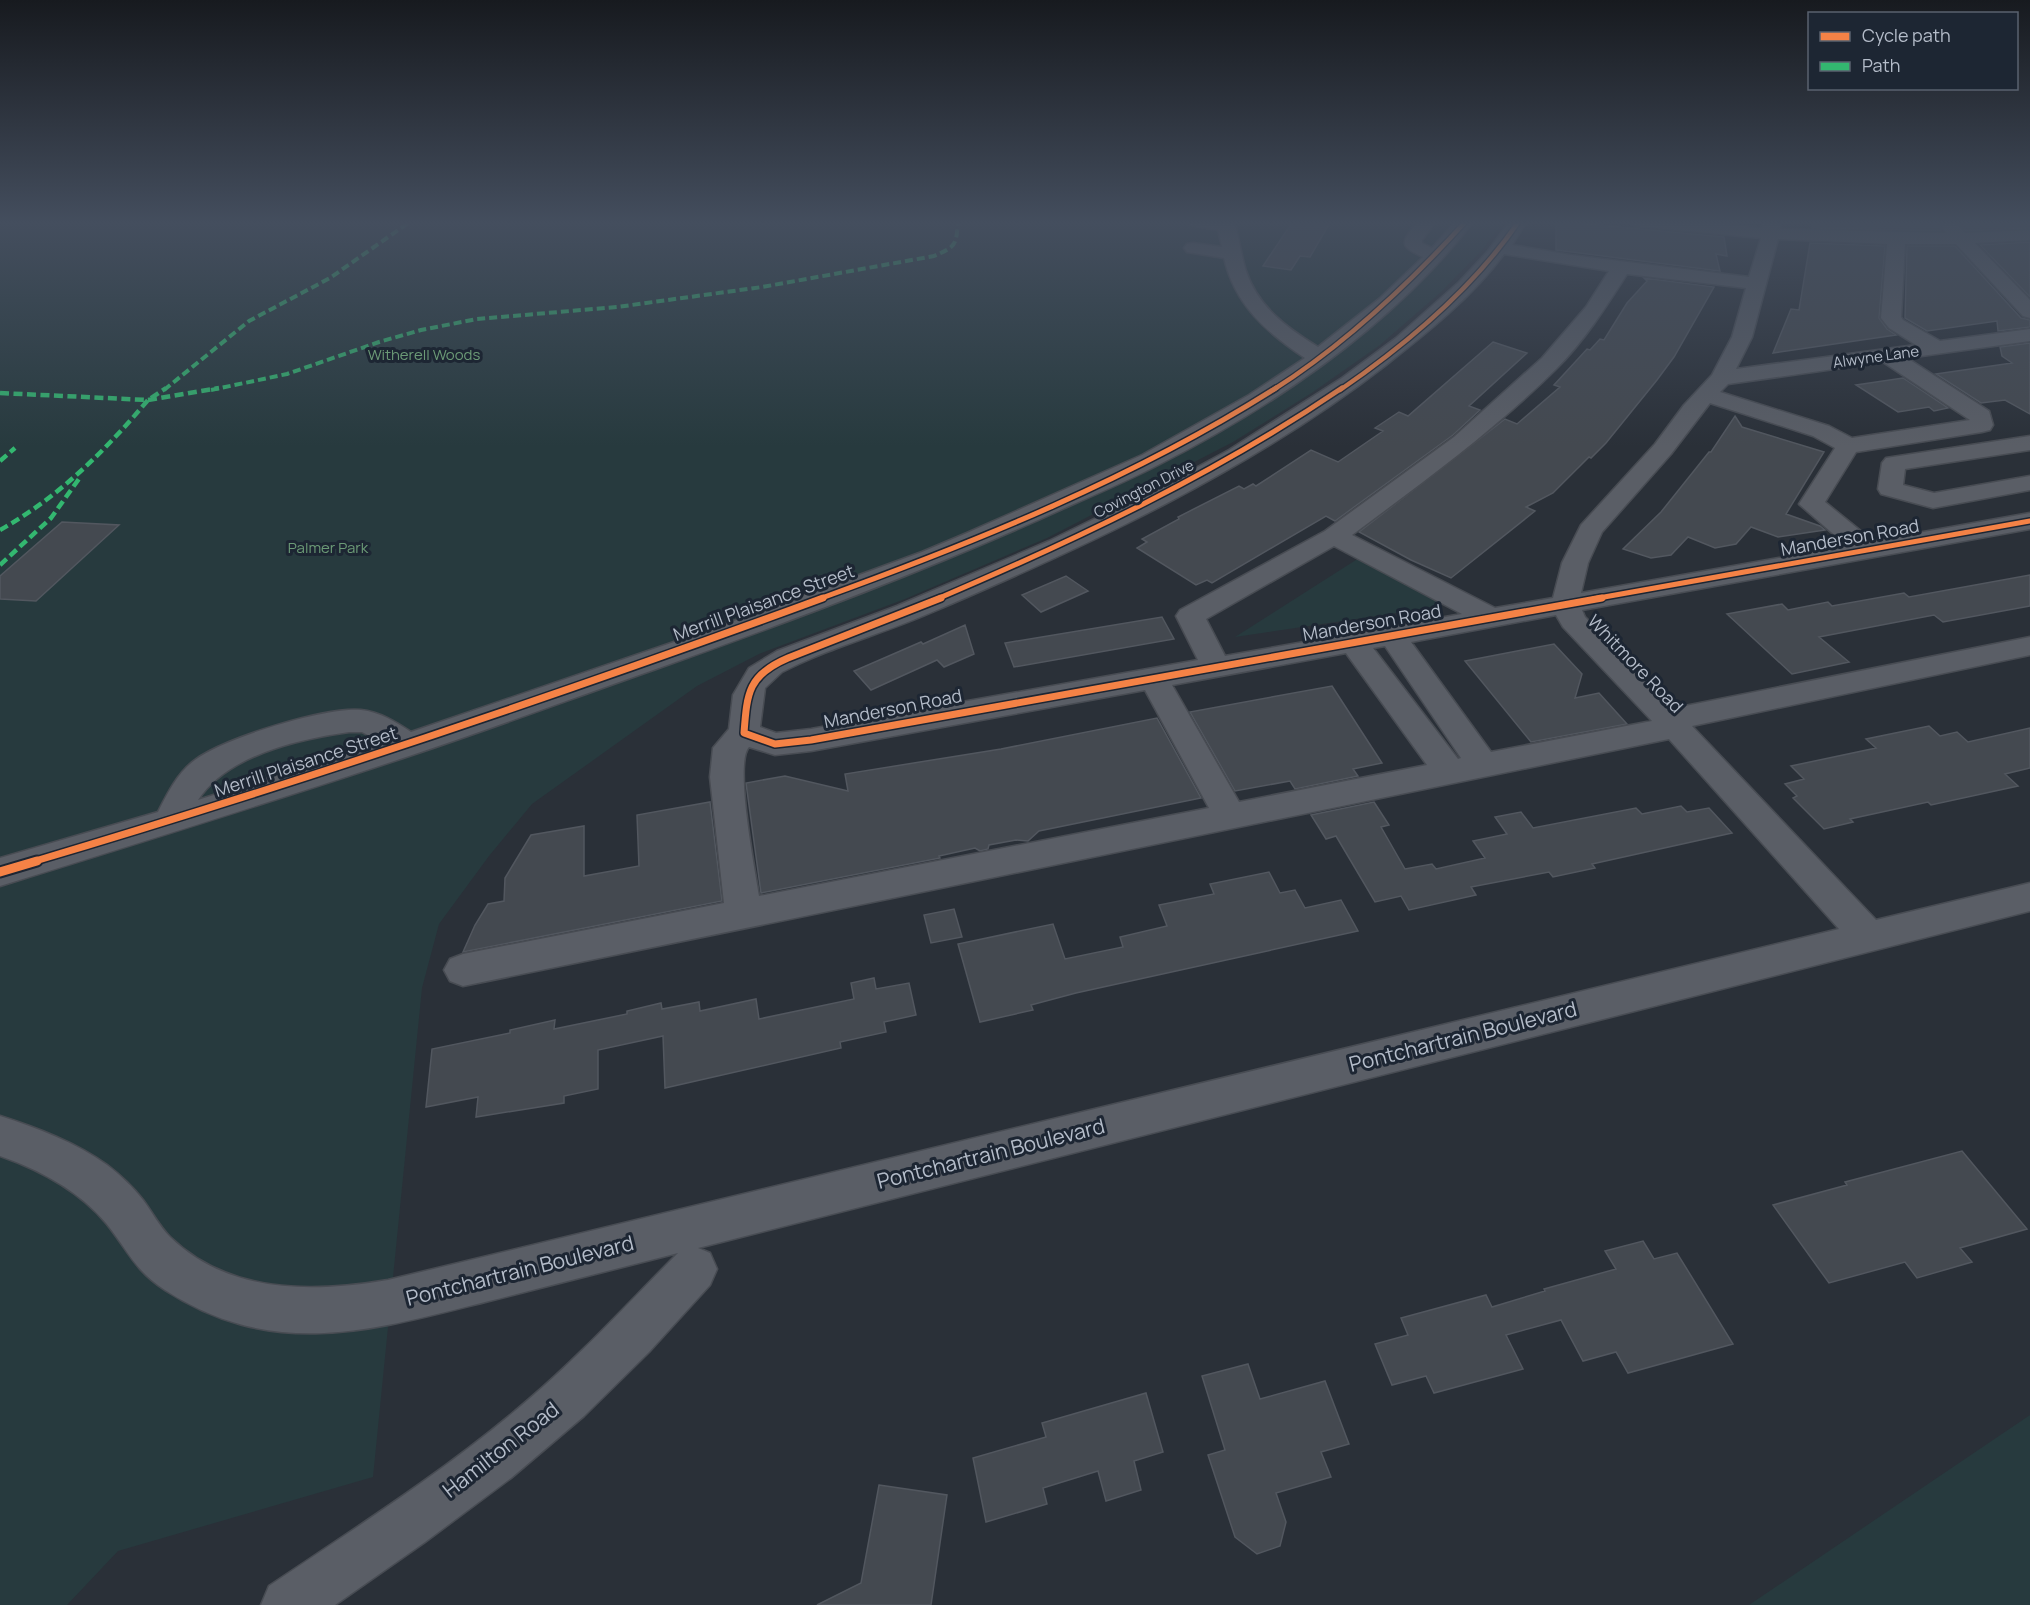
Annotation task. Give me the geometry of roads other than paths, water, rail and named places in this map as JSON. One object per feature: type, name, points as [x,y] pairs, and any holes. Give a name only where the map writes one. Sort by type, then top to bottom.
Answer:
[{"type":"street","points":[[1248,296],[1257,313],[1318,357]]},
{"type":"street","name":"Merrill Plaisance Street","points":[[0,872],[171,821],[408,745],[722,635],[931,558],[1160,455],[1257,400],[1318,357],[1394,296]]},
{"type":"street","name":"Covington Drive","points":[[745,721],[746,697],[750,686],[759,674],[779,662],[905,614],[1060,546],[1177,488],[1266,438],[1348,384],[1435,316],[1454,296]]},
{"type":"street","points":[[1216,666],[1190,616],[1334,536],[1462,442],[1550,363],[1603,296]]},
{"type":"street","points":[[1565,603],[1575,562],[1590,530],[1663,449],[1714,386],[1742,337],[1754,296]]},
{"type":"street","points":[[1892,296],[1891,318],[1896,324],[1937,348]]},
{"type":"street","points":[[2015,296],[2030,312]]},
{"type":"street","name":"Alwyne Lane","points":[[1714,386],[1887,356],[2030,335]]},
{"type":"street","points":[[1714,386],[1821,431],[1848,446],[1982,425],[1981,416],[1887,356]]},
{"type":"street","points":[[2030,443],[1894,463],[1890,489],[1933,501],[2030,483]]},
{"type":"street","points":[[1848,446],[1812,504],[1868,550]]},
{"type":"street","name":"Manderson Road","points":[[745,721],[775,744],[811,740],[2030,521]]},
{"type":"street","points":[[1334,536],[1490,617]]},
{"type":"street","name":"Whitmore Road","points":[[1565,603],[1573,621],[1672,724],[1868,936]]},
{"type":"street","points":[[1392,635],[1483,765]]},
{"type":"street","points":[[1353,642],[1450,772]]},
{"type":"street","points":[[463,970],[1450,772],[2030,646]]},
{"type":"street","points":[[1153,677],[1230,816]]},
{"type":"street","points":[[171,821],[186,792],[199,775],[217,761],[238,751],[345,720],[368,722],[408,745]]},
{"type":"street","points":[[743,914],[726,777],[729,748],[745,721]]},
{"type":"street","name":"Pontchartrain Boulevard","points":[[0,1136],[38,1148],[86,1174],[118,1204],[154,1253],[185,1279],[236,1300],[295,1311],[334,1311],[388,1303],[2030,897]]},
{"type":"street","name":"Hamilton Road","points":[[288,1605],[397,1530],[521,1438],[593,1375],[646,1322],[694,1269]]},
{"type":"park label","name":"Witherell Woods","points":[[424,355]]},
{"type":"park label","name":"Palmer Park","points":[[328,548]]}]
